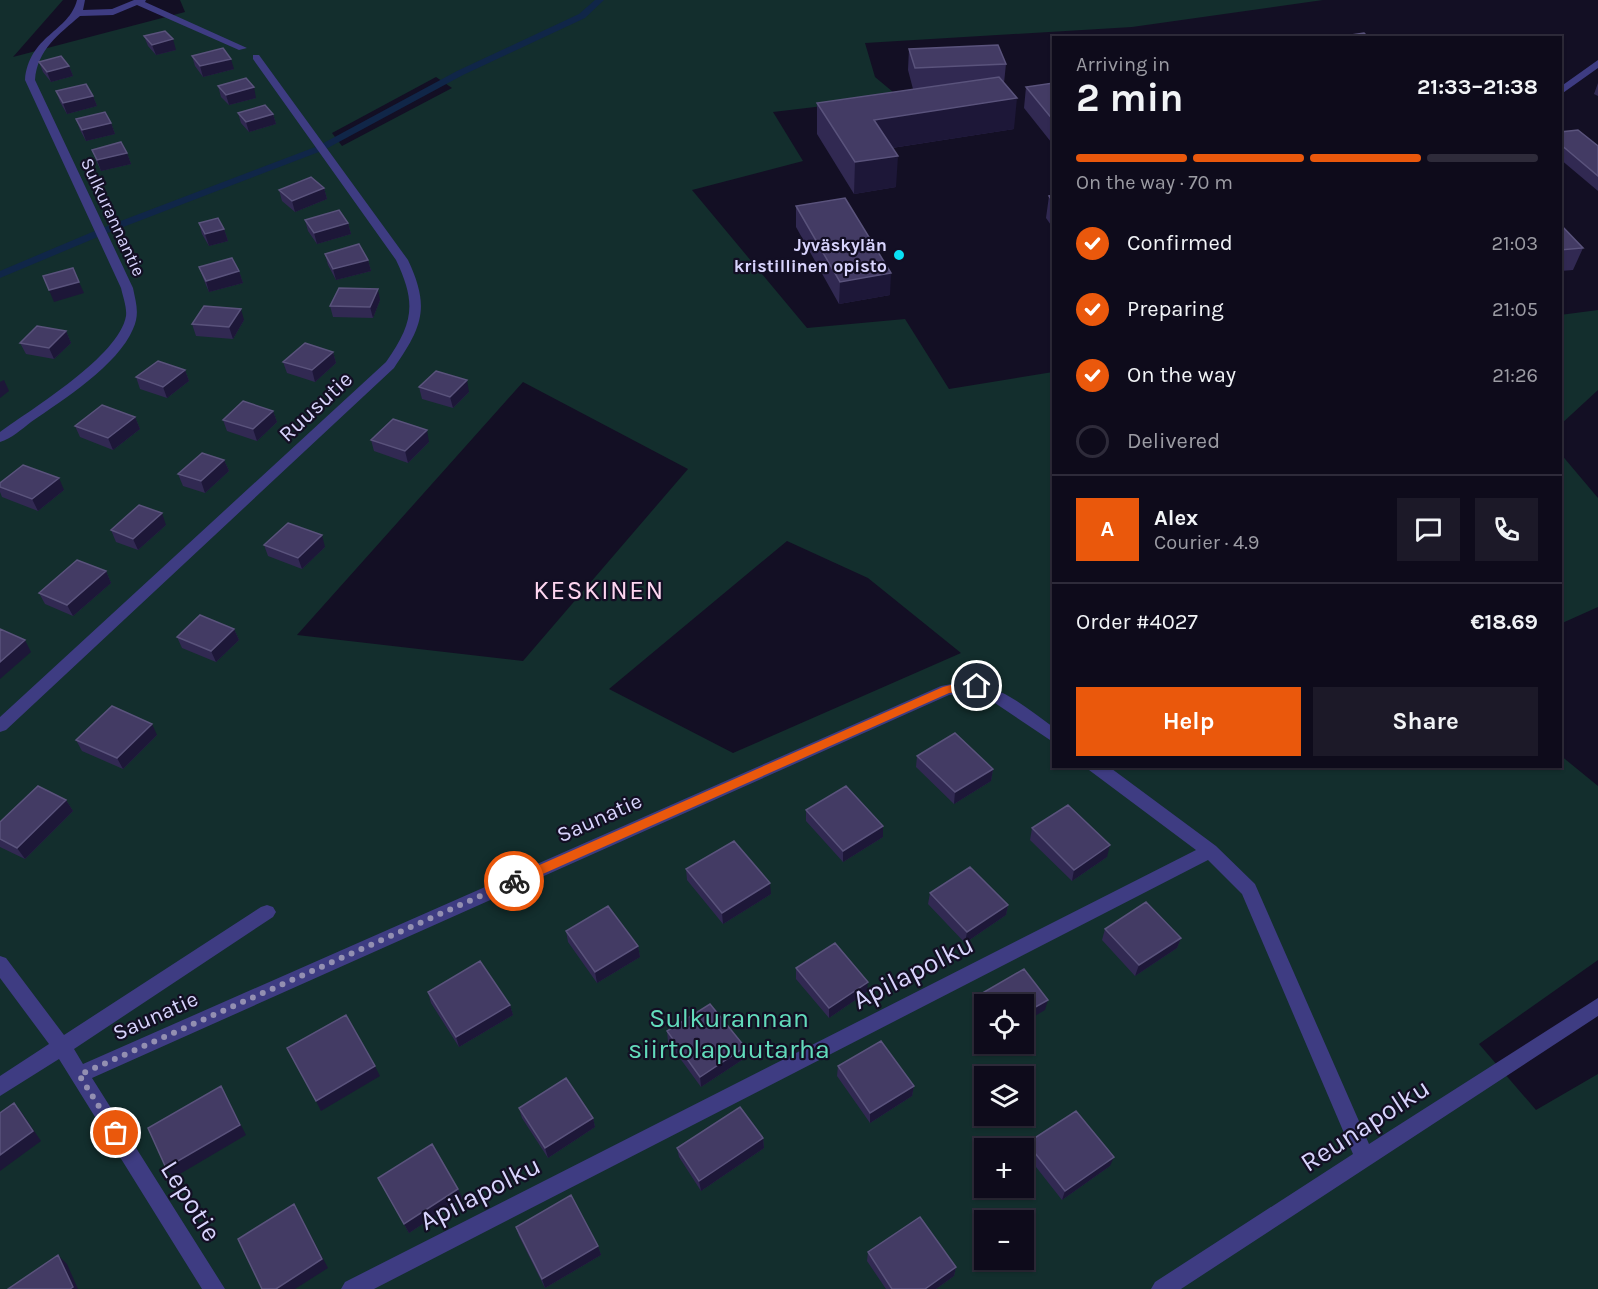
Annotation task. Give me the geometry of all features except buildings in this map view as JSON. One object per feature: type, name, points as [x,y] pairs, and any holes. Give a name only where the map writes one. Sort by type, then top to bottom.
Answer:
[{"type":"street","points":[[81,0],[78,13],[113,12],[141,2],[242,48]]},
{"type":"street","name":"Sulkurannantie","points":[[0,438],[106,360],[125,337],[132,315],[126,288],[30,80],[30,64],[45,42],[78,13]]},
{"type":"street","name":"Ruusutie","points":[[0,726],[390,365],[409,339],[417,310],[416,287],[402,260],[256,57]]},
{"type":"street","points":[[1562,90],[1598,63]]},
{"type":"street","name":"Saunatie","points":[[79,1075],[946,690],[962,686],[977,686],[991,690],[1052,735]]},
{"type":"street","points":[[1098,768],[1210,851],[1249,889],[1365,1158]]},
{"type":"street","name":"Apilapolku","points":[[352,1289],[1210,851]]},
{"type":"street","points":[[0,1087],[267,912]]},
{"type":"street","name":"Lepotie","points":[[0,964],[62,1047],[214,1289]]},
{"type":"street","name":"Reunapolku","points":[[1162,1289],[1598,1006]]},
{"type":"green space","name":"Sulkurannan siirtolapuutarha","points":[[0,0],[63,0],[13,57],[185,12],[180,0],[1323,0],[1132,27],[865,43],[875,77],[899,97],[773,112],[803,161],[692,190],[807,328],[905,319],[949,389],[1052,372],[1052,768],[1562,768],[1562,757],[1598,786],[1598,960],[1479,1044],[1536,1110],[1598,1074],[1598,1289],[0,1289]],"holes":[[[436,77],[452,88],[342,146],[332,133]],[[523,382],[688,469],[523,661],[297,635]],[[787,541],[868,578],[961,653],[733,753],[609,689]]]},
{"type":"green space","points":[[1598,310],[1598,390],[1562,423],[1562,315]]},
{"type":"green space","points":[[1562,455],[1598,498],[1598,607],[1562,623]]},
{"type":"waterway","points":[[0,275],[101,232],[321,148],[460,73],[582,16],[600,0]]},
{"type":"way so far","points":[[116,1133],[79,1075],[514,881]]},
{"type":"place","name":"Jyväskylän kristillinen opisto","points":[[899,255]]},
{"type":"district","name":"KESKINEN","points":[[599,590]]},
{"type":"route","points":[[514,881],[946,690],[962,686],[977,686]]}]
